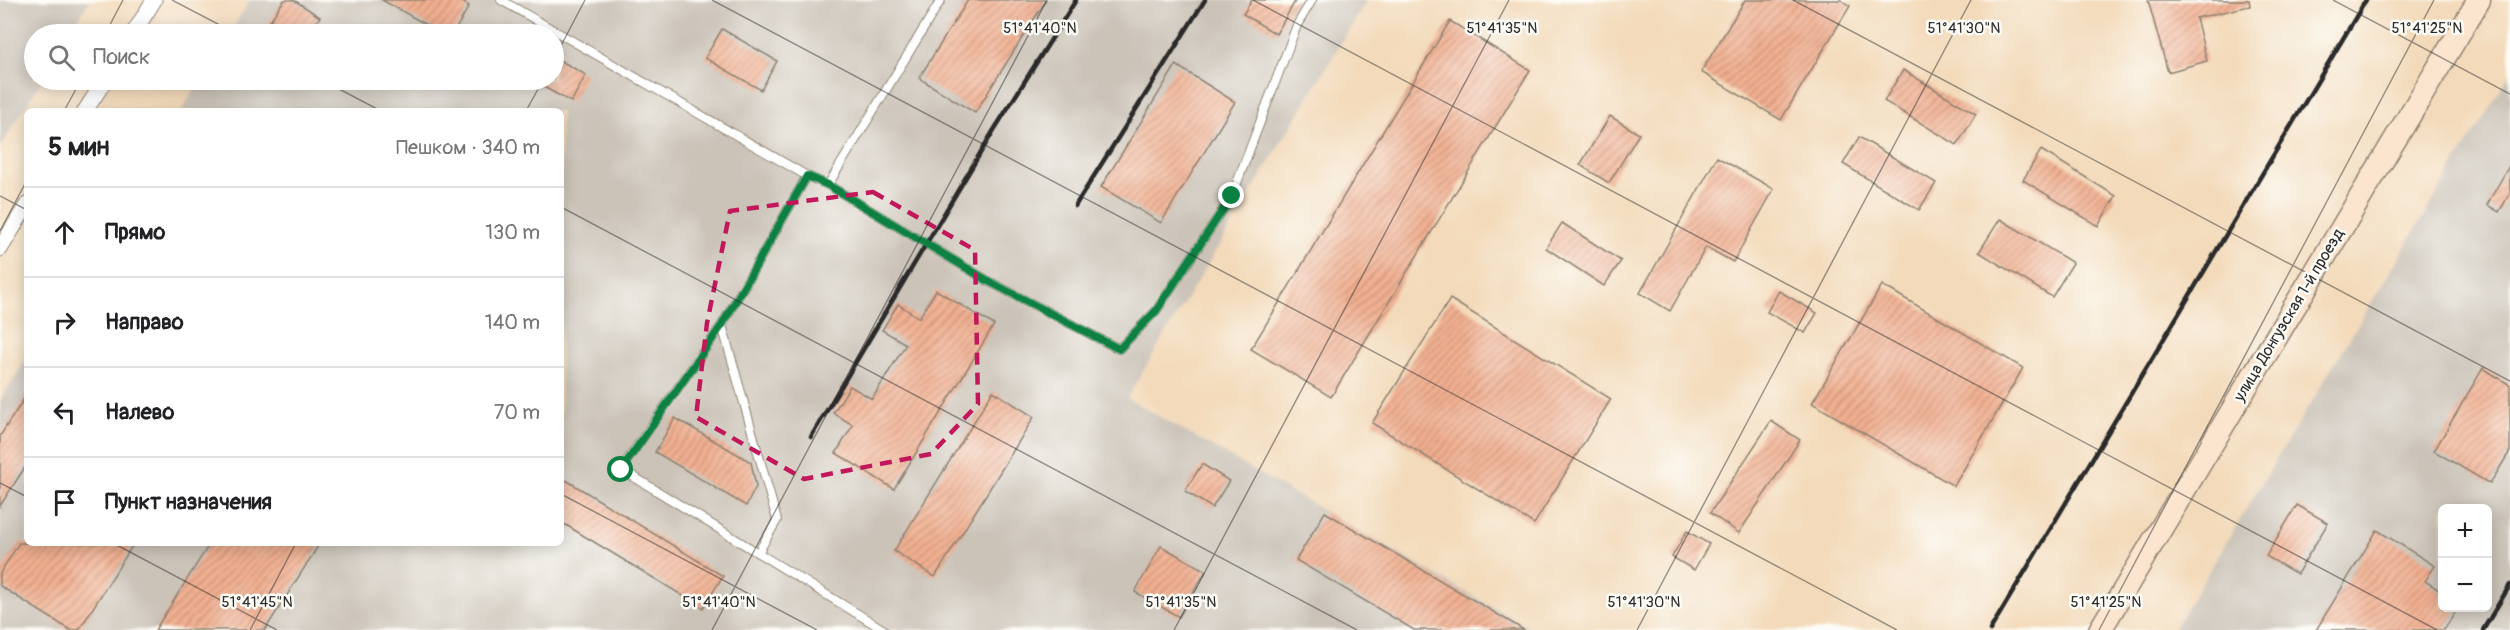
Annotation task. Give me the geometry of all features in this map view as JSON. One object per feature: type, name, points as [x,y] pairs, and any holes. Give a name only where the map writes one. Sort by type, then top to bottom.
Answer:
[{"type":"street","points":[[139,24],[154,0]]},
{"type":"street","name":"улица Донгузская 1-й проезд","points":[[2100,630],[2479,0]]},
{"type":"street","points":[[88,108],[99,90]]},
{"type":"street","points":[[0,249],[24,210]]},
{"type":"lane","points":[[501,0],[543,24]]},
{"type":"lane","points":[[828,185],[941,0]]},
{"type":"lane","points":[[564,36],[807,176],[828,185],[990,282],[1119,349],[1156,311],[1232,196],[1297,25],[1312,0]]},
{"type":"lane","points":[[807,176],[722,325],[621,470],[884,630]]},
{"type":"lane","points":[[722,325],[777,520],[758,553]]},
{"type":"highlighted area","points":[[873,192],[975,250],[978,404],[931,454],[804,479],[696,417],[707,323],[730,211]]},
{"type":"shaded area","points":[[0,0],[90,0],[75,24],[24,24],[24,90],[36,90],[0,148]]},
{"type":"shaded area","points":[[250,0],[1367,0],[1127,398],[1532,630],[0,630],[0,401],[24,363],[24,546],[564,546],[564,108],[183,108],[195,90],[564,90],[564,24],[235,24]]},
{"type":"shaded area","points":[[2510,74],[2510,630],[2173,630]]},
{"type":"building","points":[[284,0],[294,0],[320,17],[315,24],[268,24]]},
{"type":"building","points":[[382,0],[459,0],[469,6],[459,24],[425,24]]},
{"type":"building","points":[[968,0],[1046,0],[975,113],[919,78]]},
{"type":"building","points":[[1252,0],[1296,0],[1276,34],[1243,14]]},
{"type":"building","points":[[1745,0],[1841,0],[1850,6],[1781,120],[1701,72]]},
{"type":"building","points":[[2148,0],[2249,0],[2250,6],[2196,18],[2207,61],[2168,72]]},
{"type":"building","points":[[1450,21],[1530,70],[1331,397],[1251,349]]},
{"type":"building","points":[[722,29],[777,61],[761,90],[705,58]]},
{"type":"building","points":[[564,63],[586,75],[571,102],[549,90],[564,90]]},
{"type":"building","points":[[1176,65],[1235,102],[1161,223],[1101,187]]},
{"type":"building","points":[[1903,70],[1976,114],[1957,145],[1884,101]]},
{"type":"building","points":[[1610,116],[1639,134],[1609,183],[1580,165]]},
{"type":"building","points":[[1859,137],[1936,183],[1919,210],[1843,164]]},
{"type":"building","points":[[2041,150],[2116,196],[2098,226],[2023,180]]},
{"type":"building","points":[[1717,157],[1774,189],[1733,262],[1706,247],[1670,311],[1640,293]]},
{"type":"building","points":[[2510,164],[2510,193],[2499,212],[2487,205]]},
{"type":"building","points":[[2000,219],[2073,263],[2052,297],[1979,252]]},
{"type":"building","points":[[1562,223],[1621,261],[1604,286],[1546,248]]},
{"type":"building","points":[[1882,285],[2023,368],[1954,486],[1812,403]]},
{"type":"building","points":[[936,290],[994,325],[894,489],[836,453],[853,425],[833,413],[850,386],[872,399],[906,344],[882,330],[898,304],[919,318]]},
{"type":"building","points":[[1779,291],[1817,313],[1805,333],[1767,312]]},
{"type":"building","points":[[1450,299],[1611,399],[1534,524],[1372,423]]},
{"type":"building","points":[[2483,368],[2510,385],[2510,451],[2490,484],[2434,451]]},
{"type":"building","points":[[993,391],[1034,417],[935,577],[894,551]]},
{"type":"building","points":[[24,399],[24,469],[0,506],[0,436]]},
{"type":"building","points":[[675,418],[751,462],[756,487],[746,506],[655,452]]},
{"type":"building","points":[[1771,421],[1800,440],[1739,533],[1710,513]]},
{"type":"building","points":[[1202,464],[1229,481],[1212,508],[1185,491]]},
{"type":"building","points":[[566,480],[723,576],[703,608],[564,524],[564,483]]},
{"type":"building","points":[[2297,505],[2328,523],[2297,574],[2266,556]]},
{"type":"building","points":[[1325,512],[1524,630],[1414,630],[1296,560]]},
{"type":"building","points":[[2377,530],[2435,566],[2425,581],[2438,589],[2438,612],[2455,612],[2444,630],[2316,630]]},
{"type":"building","points":[[1687,531],[1709,544],[1694,570],[1672,557]]},
{"type":"building","points":[[19,543],[24,543],[24,546],[132,546],[79,630],[70,630],[0,586],[0,573]]},
{"type":"building","points":[[208,546],[318,546],[265,630],[155,630]]},
{"type":"building","points":[[1161,546],[1206,571],[1179,617],[1135,592]]},
{"type":"railway","points":[[811,437],[994,130],[1076,0]]},
{"type":"railway","points":[[1075,206],[1205,0]]},
{"type":"railway","points":[[1990,630],[2366,0]]},
{"type":"railway","points":[[2483,630],[2510,585]]},
{"type":"route","points":[[621,470],[722,325],[807,176],[828,185],[990,282],[1119,349],[1156,311],[1232,196]]}]
